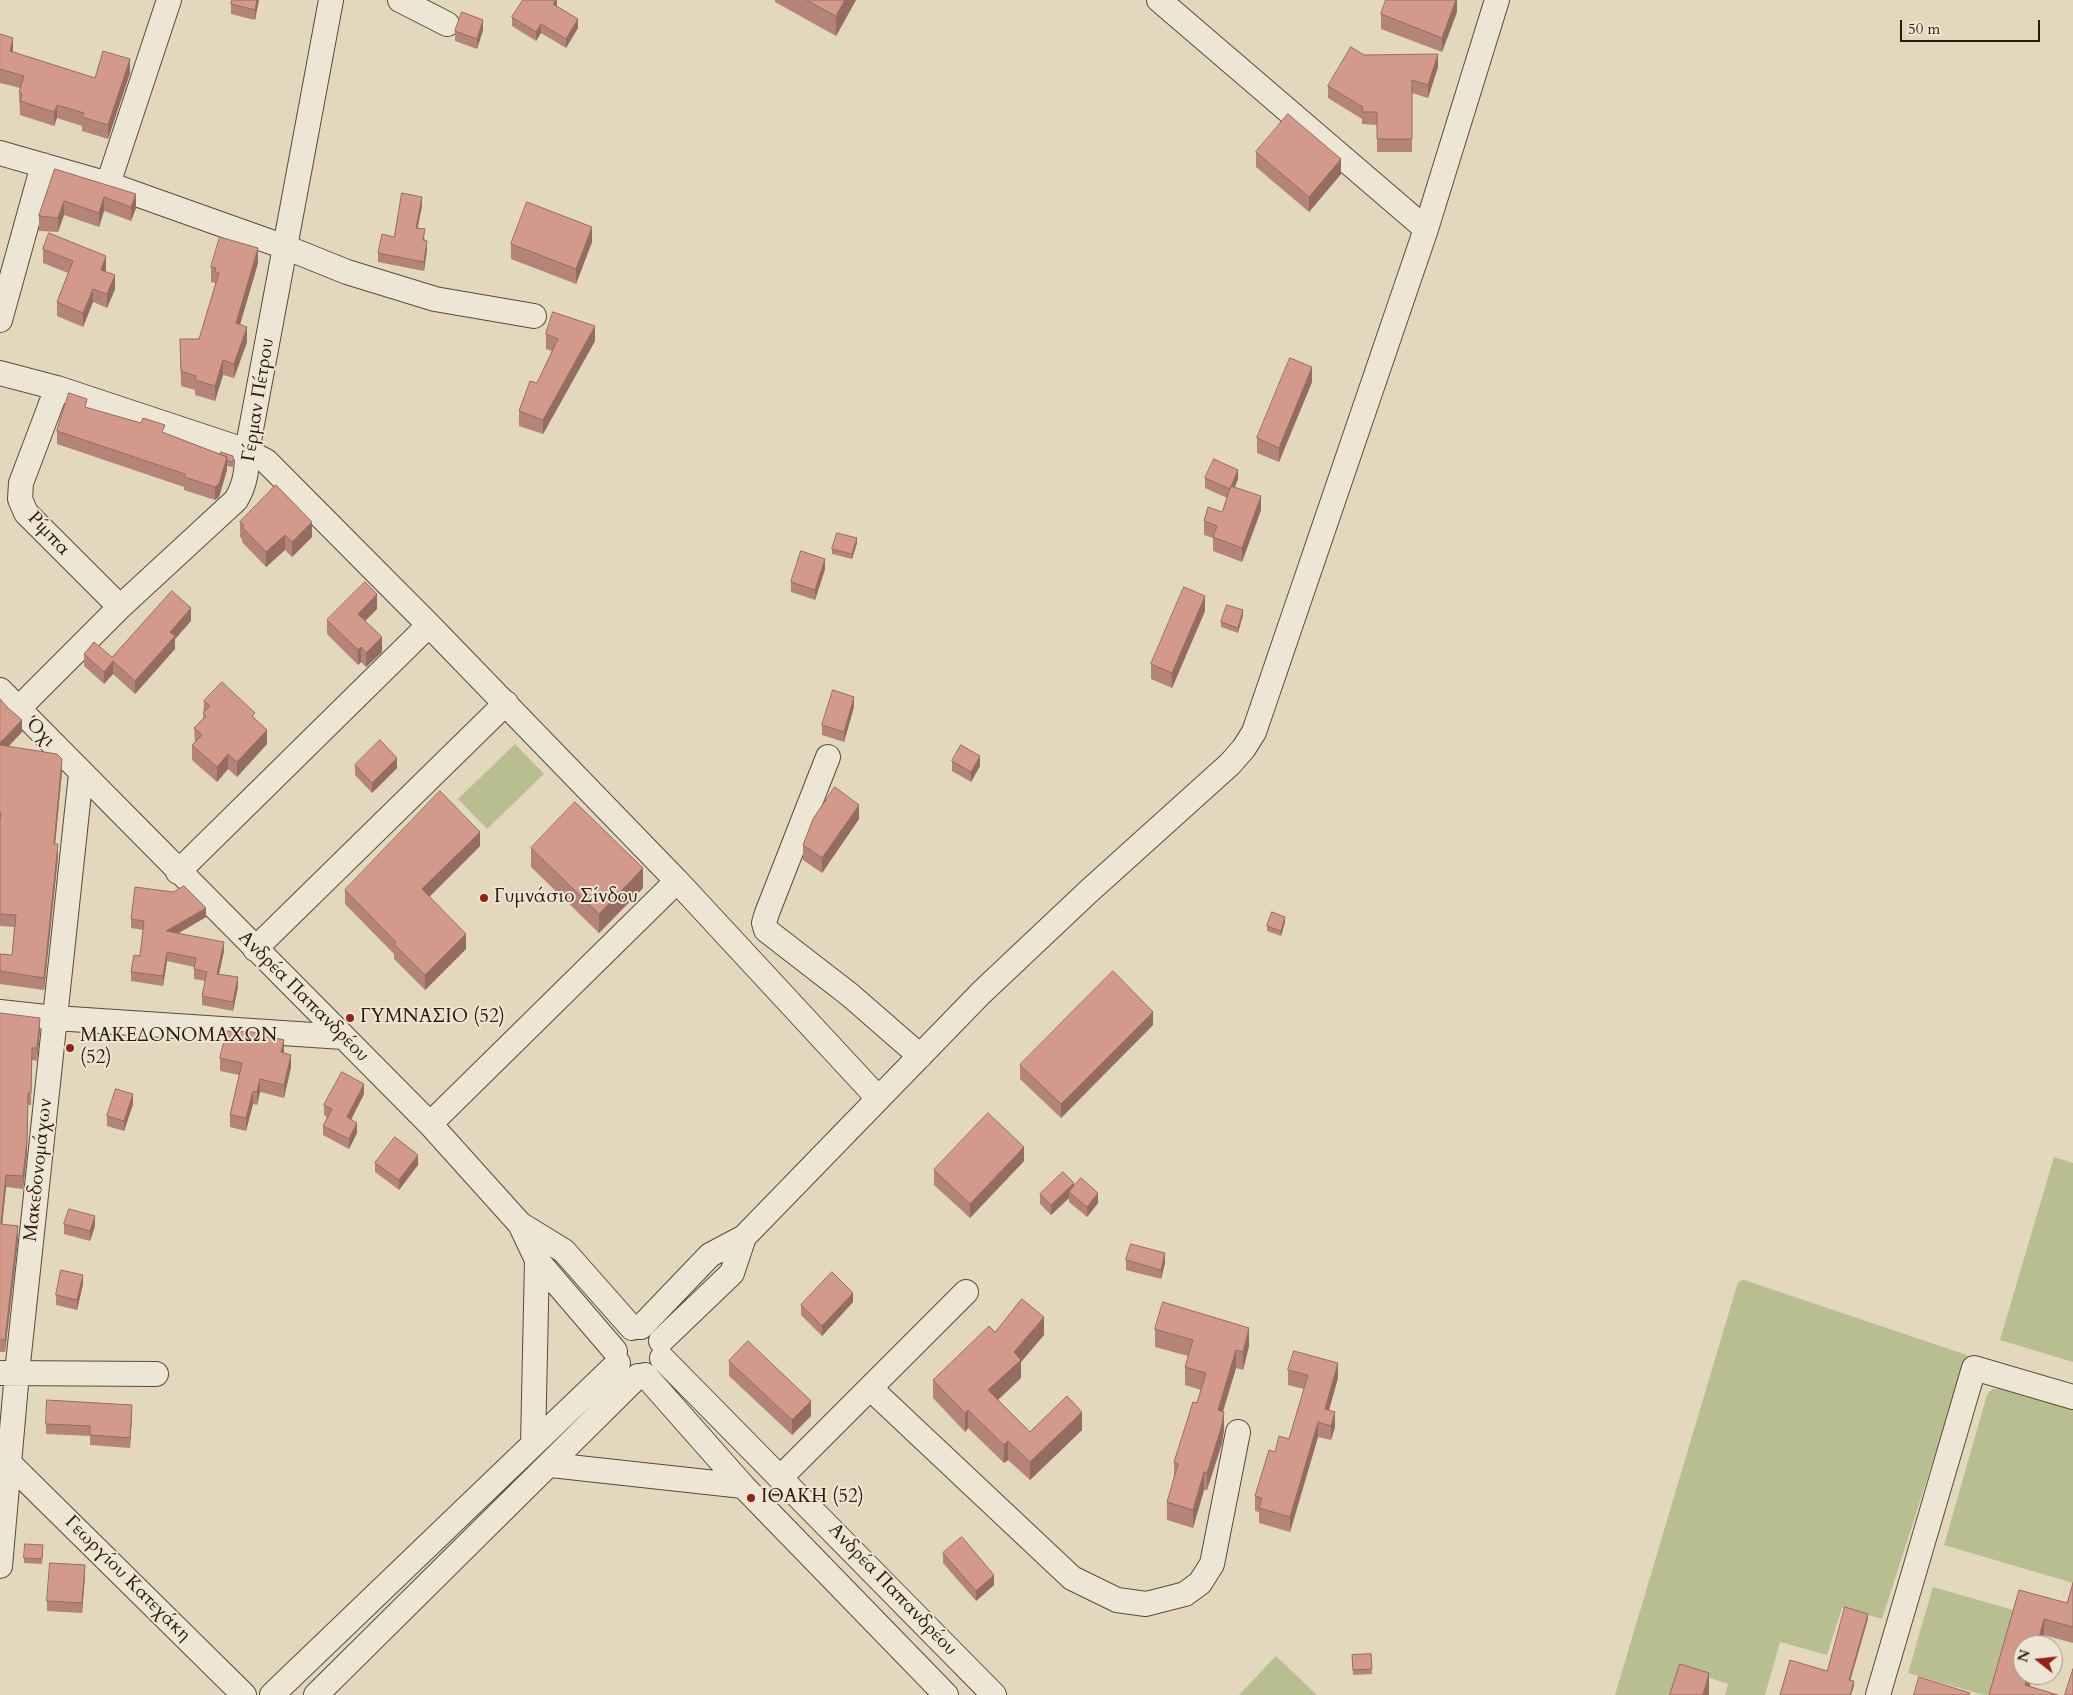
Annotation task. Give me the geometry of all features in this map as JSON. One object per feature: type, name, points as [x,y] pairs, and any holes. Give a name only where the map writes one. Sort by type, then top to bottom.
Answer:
[{"type":"street","points":[[108,184],[169,0]]},
{"type":"street","name":"Γέρμαν Πέτρου","points":[[17,710],[120,607],[236,500],[243,488],[247,472],[247,451],[331,0]]},
{"type":"street","points":[[400,0],[447,24]]},
{"type":"street","points":[[1158,0],[1426,229]]},
{"type":"street","points":[[272,1695],[533,1444],[616,1357],[620,1337],[637,1328],[710,1255],[744,1237],[980,993],[1066,912],[1230,764],[1244,748],[1254,732],[1426,229],[1497,0]]},
{"type":"street","points":[[0,153],[108,184],[286,247],[347,272],[435,299],[534,316]]},
{"type":"street","points":[[0,320],[8,261],[43,165]]},
{"type":"street","points":[[0,373],[57,388],[247,451],[266,461],[283,476],[506,703],[677,881],[878,1098]]},
{"type":"street","name":"Ρίμπα","points":[[57,388],[21,483],[20,499],[26,513],[120,607]]},
{"type":"street","points":[[178,872],[429,624]]},
{"type":"street","name":"Όχι","points":[[0,690],[17,710],[81,774]]},
{"type":"street","points":[[255,949],[506,703]]},
{"type":"street","points":[[828,757],[767,913],[764,923],[766,930],[850,995],[920,1056]]},
{"type":"street","name":"Ανδρέα Παπανδρέου","points":[[81,774],[430,1124],[520,1224],[538,1260],[616,1357]]},
{"type":"street","name":"Μακεδονομάχων","points":[[0,1566],[9,1463],[8,1373],[55,1018],[81,774]]},
{"type":"street","points":[[430,1124],[677,881]]},
{"type":"street","points":[[0,1012],[55,1018],[342,1037]]},
{"type":"street","name":"Ανδρέα Παπανδρέου","points":[[520,1224],[564,1250],[637,1328]]},
{"type":"street","points":[[662,1350],[732,1273],[744,1237]]},
{"type":"street","points":[[533,1444],[538,1260]]},
{"type":"street","points":[[780,1477],[966,1292]]},
{"type":"street","points":[[316,1695],[641,1376],[659,1366],[662,1350],[656,1334],[637,1328]]},
{"type":"street","name":"Ανδρέα Παπανδρέου","points":[[662,1350],[780,1477],[994,1695]]},
{"type":"street","points":[[616,1357],[626,1372],[641,1376]]},
{"type":"street","points":[[1878,1695],[1974,1368],[2073,1397]]},
{"type":"street","points":[[8,1373],[156,1374]]},
{"type":"street","name":"Ανδρέα Παπανδρέου","points":[[641,1376],[744,1486],[946,1695]]},
{"type":"street","points":[[870,1388],[1072,1578],[1117,1600],[1146,1604],[1185,1594],[1200,1582],[1212,1564],[1238,1432]]},
{"type":"street","name":"Γεωργίου Κατεχάκη","points":[[9,1463],[244,1695]]},
{"type":"street","points":[[551,1465],[744,1486]]},
{"type":"street","points":[[408,1565],[428,1585]]},
{"type":"green space","points":[[515,744],[544,774],[487,829],[458,799]]},
{"type":"green space","points":[[2054,1157],[2073,1163],[2073,1362],[2000,1340]]},
{"type":"green space","points":[[1744,1280],[1967,1355],[1882,1619],[1842,1608],[1827,1655],[1780,1642],[1765,1695],[1725,1695],[1728,1684],[1698,1674],[1678,1695],[1615,1695],[1738,1282]]},
{"type":"green space","points":[[2003,1388],[2073,1408],[2073,1583],[1944,1545],[1987,1395],[1992,1389]]},
{"type":"green space","points":[[1933,1587],[2017,1611],[1993,1695],[1984,1695],[1908,1673]]},
{"type":"green space","points":[[1276,1656],[1317,1695],[1239,1695]]},
{"type":"building","points":[[232,0],[257,0],[255,10],[231,4]]},
{"type":"building","points":[[523,0],[556,0],[553,4],[578,19],[566,39],[541,24],[536,32],[512,17]]},
{"type":"building","points":[[807,0],[845,0],[836,16]]},
{"type":"building","points":[[1386,0],[1456,0],[1442,38],[1381,14]]},
{"type":"building","points":[[462,12],[483,20],[477,39],[455,31]]},
{"type":"building","points":[[0,34],[13,38],[10,51],[95,78],[103,51],[130,59],[108,125],[82,117],[84,113],[57,105],[54,112],[20,101],[22,94],[19,92],[24,76],[0,69]]},
{"type":"building","points":[[1351,47],[1364,55],[1438,54],[1428,85],[1412,80],[1412,139],[1377,139],[1377,112],[1362,112],[1363,107],[1328,86]]},
{"type":"building","points":[[1288,114],[1341,159],[1309,197],[1256,152]]},
{"type":"building","points":[[55,169],[136,194],[131,207],[104,197],[99,213],[64,201],[58,218],[39,216]]},
{"type":"building","points":[[402,193],[422,197],[416,228],[425,229],[423,240],[427,241],[424,262],[378,253],[382,234],[394,237]]},
{"type":"building","points":[[527,202],[592,227],[576,269],[511,244]]},
{"type":"building","points":[[49,233],[106,256],[101,270],[115,275],[107,294],[93,289],[83,313],[57,302],[73,261],[43,249]]},
{"type":"building","points":[[220,237],[258,248],[236,323],[247,327],[234,364],[223,360],[215,386],[195,380],[196,376],[181,371],[180,339],[199,339],[219,273],[215,272],[216,268],[211,267]]},
{"type":"building","points":[[553,312],[595,326],[543,420],[519,411],[530,381],[537,383],[558,339],[546,334]]},
{"type":"building","points":[[1290,358],[1312,367],[1279,448],[1257,438]]},
{"type":"building","points":[[69,393],[87,399],[85,407],[141,423],[143,418],[165,425],[162,432],[227,457],[219,484],[215,487],[184,477],[185,474],[57,431]]},
{"type":"building","points":[[221,452],[233,456],[233,462],[227,461],[227,457],[220,454]]},
{"type":"building","points":[[1214,459],[1238,470],[1230,489],[1205,478]]},
{"type":"building","points":[[276,485],[312,522],[292,542],[285,535],[266,552],[242,527],[244,525],[240,522]]},
{"type":"building","points":[[1231,486],[1261,496],[1242,548],[1213,537],[1217,526],[1204,521],[1208,507],[1222,512]]},
{"type":"building","points":[[837,533],[857,538],[852,554],[832,549]]},
{"type":"building","points":[[801,551],[825,559],[815,590],[791,582]]},
{"type":"building","points":[[365,582],[377,594],[358,614],[382,637],[366,653],[361,647],[358,650],[327,620]]},
{"type":"building","points":[[1184,587],[1205,596],[1172,673],[1151,664]]},
{"type":"building","points":[[172,591],[191,608],[170,632],[175,636],[135,681],[113,661],[104,672],[84,654],[94,642],[112,657]]},
{"type":"building","points":[[1227,605],[1243,610],[1238,628],[1221,622]]},
{"type":"building","points":[[222,682],[255,713],[252,716],[267,730],[237,762],[228,754],[217,767],[192,745],[202,735],[194,728],[206,716],[203,713],[210,706],[204,701]]},
{"type":"building","points":[[833,690],[854,697],[844,732],[822,725]]},
{"type":"building","points":[[0,699],[22,720],[0,743]]},
{"type":"building","points":[[380,740],[397,758],[372,783],[355,765]]},
{"type":"building","points":[[0,745],[57,754],[62,759],[54,844],[58,844],[44,978],[0,971],[0,954],[12,955],[16,915],[0,914]]},
{"type":"building","points":[[961,745],[980,756],[971,772],[952,761]]},
{"type":"building","points":[[835,787],[859,805],[822,858],[803,845],[813,819]]},
{"type":"building","points":[[440,791],[480,832],[422,889],[466,934],[425,975],[345,890]]},
{"type":"building","points":[[575,802],[643,868],[599,914],[531,848]]},
{"type":"building","points":[[184,886],[206,908],[166,931],[224,942],[217,974],[238,977],[233,1002],[202,996],[207,972],[194,969],[196,958],[167,952],[163,976],[131,972],[134,955],[140,956],[144,921],[131,919],[135,887],[173,892]]},
{"type":"building","points":[[1272,912],[1285,917],[1281,931],[1267,926]]},
{"type":"building","points":[[1113,971],[1153,1012],[1061,1104],[1020,1065]]},
{"type":"building","points":[[0,1013],[40,1018],[37,1048],[32,1048],[31,1093],[28,1093],[27,1141],[23,1176],[6,1175],[1,1224],[18,1226],[5,1340],[0,1339]]},
{"type":"building","points":[[227,1031],[253,1032],[284,1040],[281,1052],[291,1055],[284,1085],[260,1079],[257,1092],[253,1091],[246,1118],[230,1115],[242,1063],[220,1058]]},
{"type":"building","points":[[342,1072],[364,1084],[347,1117],[357,1123],[349,1139],[323,1126],[332,1109],[324,1105]]},
{"type":"building","points":[[116,1089],[133,1094],[124,1121],[107,1116]]},
{"type":"building","points":[[988,1113],[1024,1147],[970,1204],[934,1170]]},
{"type":"building","points":[[395,1137],[418,1155],[399,1180],[375,1163]]},
{"type":"building","points":[[1063,1172],[1074,1183],[1051,1205],[1040,1194]]},
{"type":"building","points":[[1081,1178],[1098,1193],[1087,1207],[1069,1192]]},
{"type":"building","points":[[69,1209],[95,1216],[90,1231],[64,1224]]},
{"type":"building","points":[[1131,1244],[1165,1253],[1161,1270],[1126,1260]]},
{"type":"building","points":[[61,1270],[83,1275],[77,1300],[56,1295]]},
{"type":"building","points":[[832,1272],[853,1293],[822,1326],[801,1305]]},
{"type":"building","points":[[1022,1299],[1044,1317],[1014,1352],[1021,1360],[988,1390],[1030,1432],[1067,1396],[1082,1412],[1030,1462],[1008,1441],[1004,1445],[968,1410],[965,1413],[933,1380],[989,1326],[995,1332]]},
{"type":"building","points":[[1163,1302],[1249,1328],[1243,1352],[1236,1350],[1218,1410],[1224,1412],[1222,1425],[1207,1473],[1204,1472],[1193,1510],[1167,1502],[1178,1464],[1174,1462],[1193,1402],[1197,1403],[1206,1373],[1185,1367],[1193,1340],[1155,1329]]},
{"type":"building","points":[[748,1341],[811,1401],[792,1420],[729,1361]]},
{"type":"building","points":[[1294,1351],[1338,1363],[1325,1409],[1335,1412],[1331,1426],[1318,1422],[1290,1517],[1259,1508],[1262,1498],[1255,1496],[1269,1450],[1275,1452],[1279,1436],[1289,1439],[1308,1375],[1288,1370]]},
{"type":"building","points":[[47,1400],[132,1405],[130,1438],[90,1435],[90,1426],[46,1424]]},
{"type":"building","points":[[962,1537],[994,1575],[976,1591],[943,1553]]},
{"type":"building","points":[[25,1544],[43,1545],[42,1559],[24,1558]]},
{"type":"building","points":[[50,1563],[85,1565],[82,1603],[47,1601]]},
{"type":"building","points":[[2073,1583],[2073,1627],[2044,1619],[2040,1635],[2013,1635],[2013,1685],[2025,1685],[2058,1695],[1989,1695],[2019,1590],[2067,1603]]},
{"type":"building","points":[[1845,1607],[1868,1614],[1849,1680],[1854,1681],[1850,1695],[1780,1695],[1790,1660],[1827,1671]]},
{"type":"building","points":[[1371,1654],[1372,1669],[1353,1670],[1352,1655]]},
{"type":"building","points":[[1680,1664],[1709,1673],[1703,1695],[1670,1695]]},
{"type":"building","points":[[2073,1669],[2073,1695],[2065,1695]]},
{"type":"building","points":[[1919,1677],[1970,1693],[1969,1695],[1914,1695]]},
{"type":"place","name":"Γυμνάσιο Σίνδου","points":[[484,898]]},
{"type":"place","name":"ΓΥΜΝΑΣΙΟ (52)","points":[[350,1018]]},
{"type":"place","name":"ΜΑΚΕΔΟΝΟΜΑΧΩΝ (52)","points":[[70,1048]]},
{"type":"place","name":"ΙΘΑΚΗ (52)","points":[[751,1498]]}]
